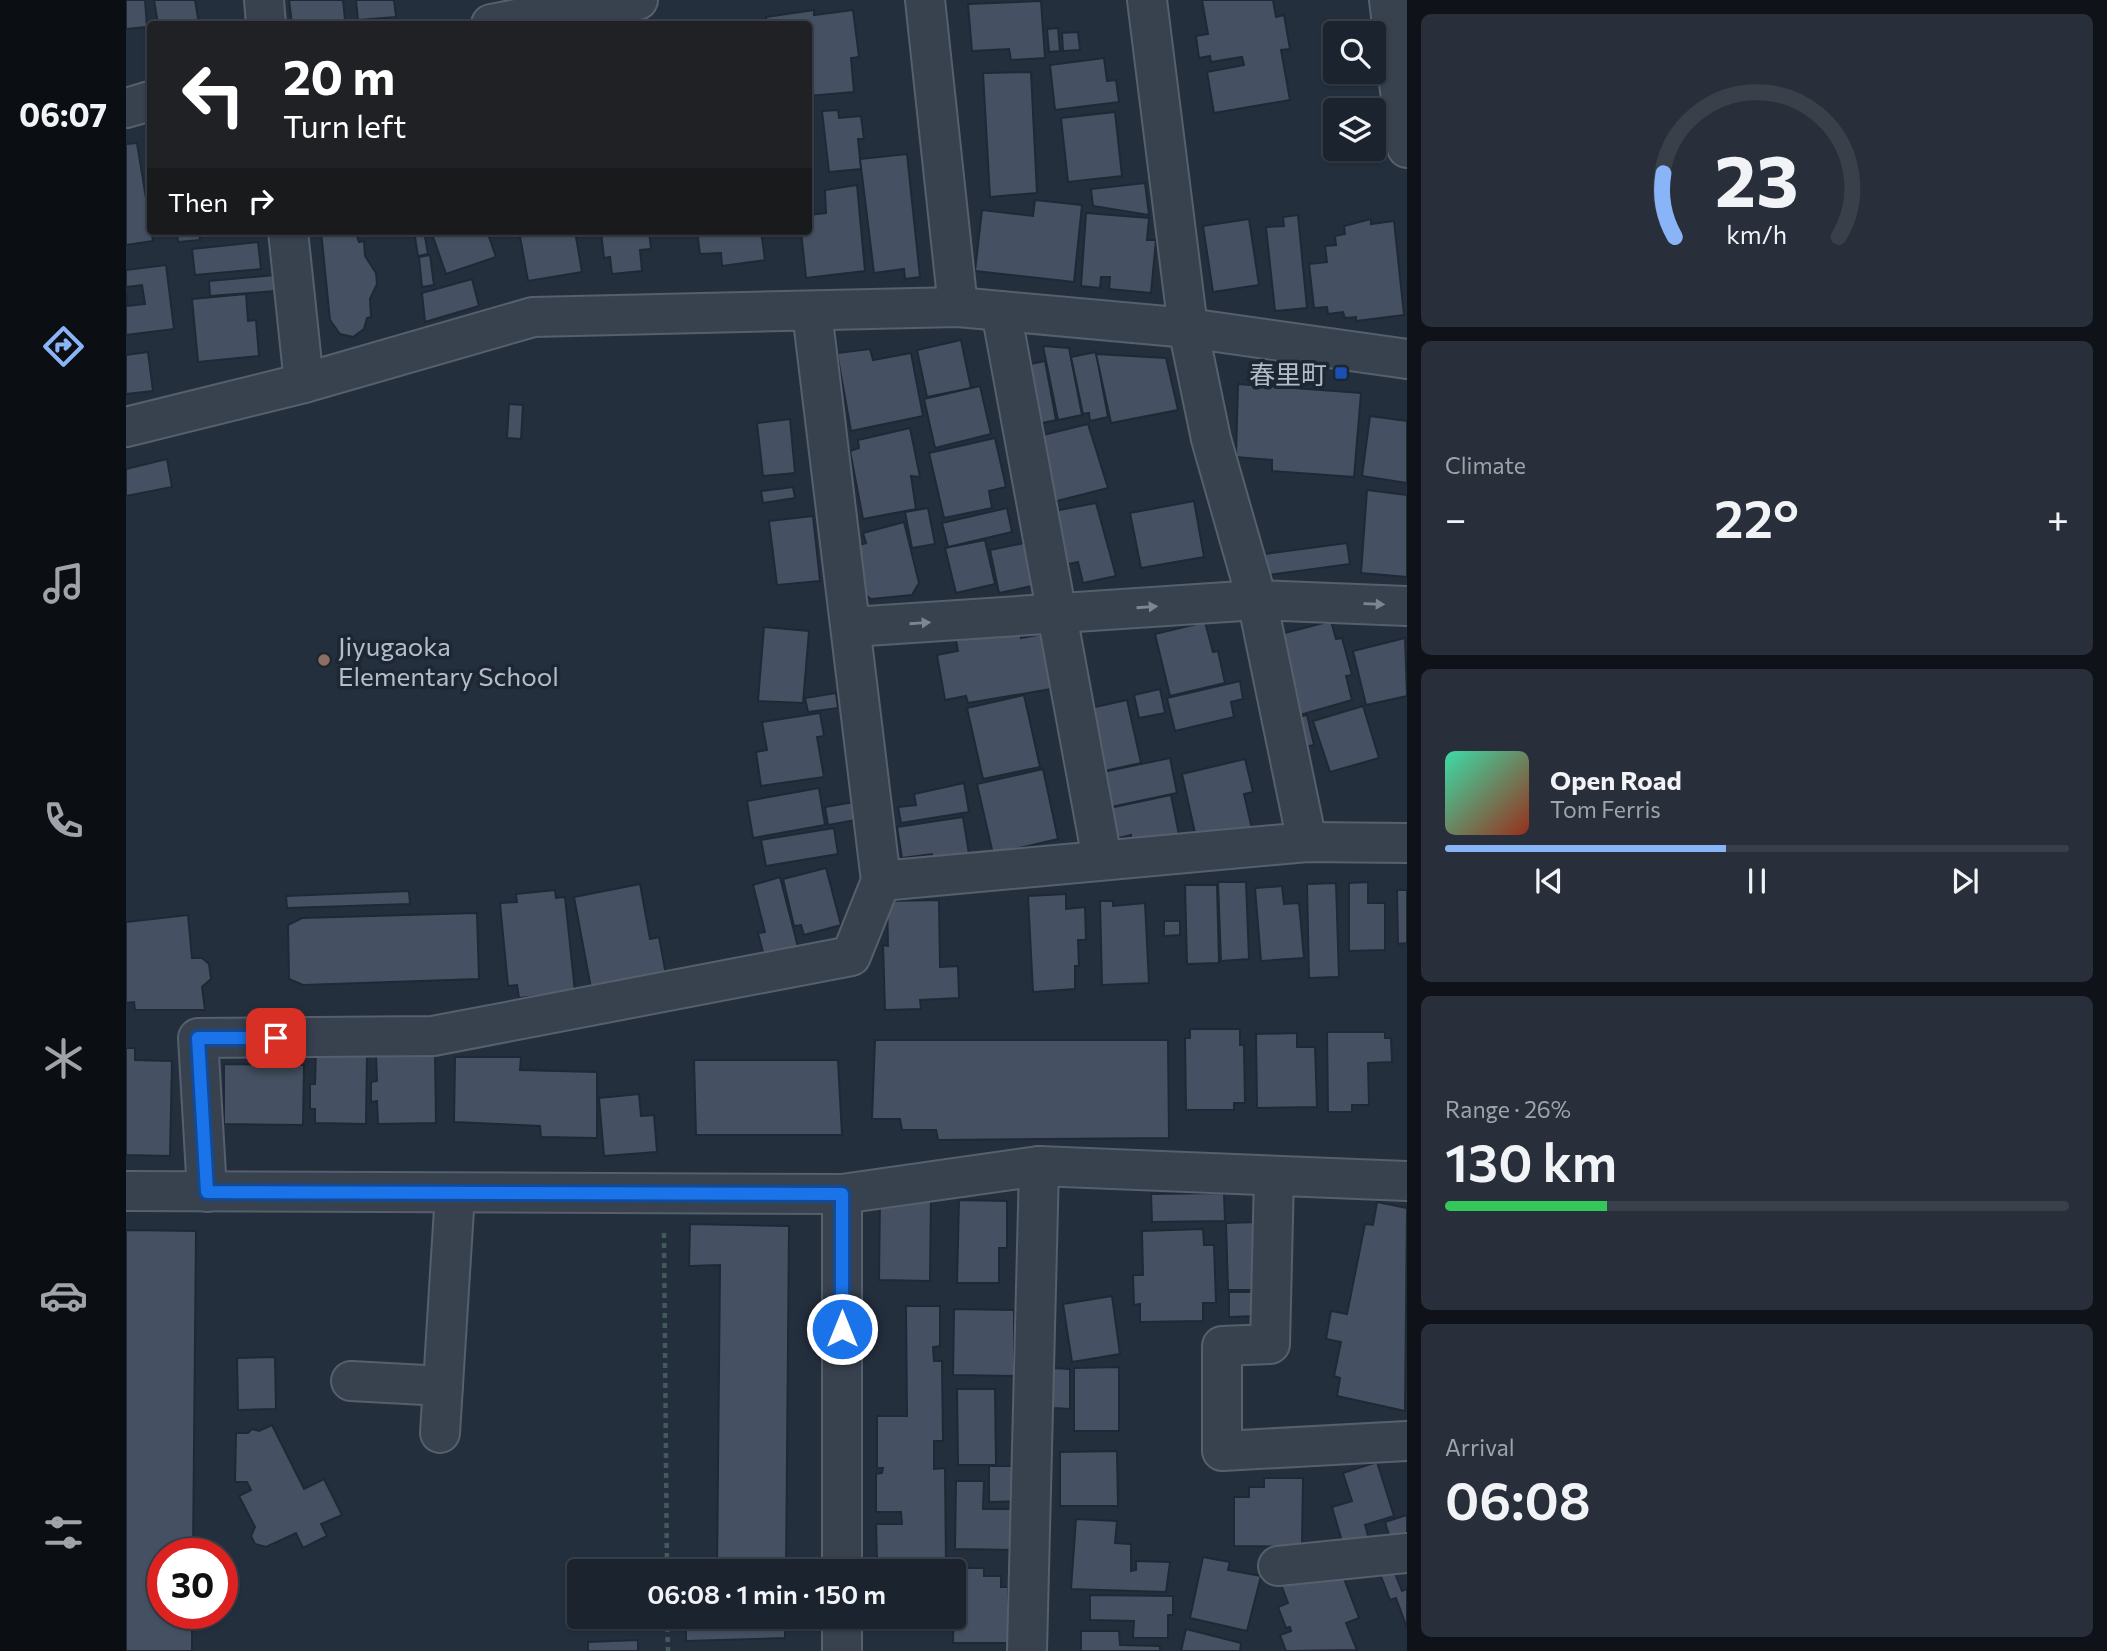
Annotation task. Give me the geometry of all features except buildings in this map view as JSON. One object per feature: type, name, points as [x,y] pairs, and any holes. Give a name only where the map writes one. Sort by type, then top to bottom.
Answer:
[{"type":"street","points":[[264,0],[266,21]]},
{"type":"street","points":[[503,21],[573,4],[638,0]]},
{"type":"street","points":[[925,0],[958,307]]},
{"type":"street","points":[[1147,0],[1188,328],[1211,439],[1257,600],[1307,842]]},
{"type":"street","points":[[1390,0],[1407,148]]},
{"type":"street","points":[[126,108],[147,102]]},
{"type":"street","points":[[288,235],[304,383]]},
{"type":"street","points":[[126,427],[304,383],[533,317],[958,307],[1188,328],[1407,359]]},
{"type":"street","points":[[1001,311],[1059,613],[1102,859]]},
{"type":"street","points":[[207,1192],[198,1038],[433,1036],[851,956],[881,881],[812,312]]},
{"type":"street","points":[[852,627],[1257,600],[1407,606]]},
{"type":"street","points":[[881,881],[1307,842],[1407,843]]},
{"type":"street","points":[[126,1191],[842,1194],[1039,1166],[1407,1181]]},
{"type":"street","points":[[1027,1651],[1039,1166]]},
{"type":"street","points":[[1274,1176],[1270,1344],[1222,1346],[1222,1451],[1407,1441]]},
{"type":"street","points":[[440,1433],[456,1193]]},
{"type":"street","points":[[842,1194],[842,1559]]},
{"type":"street","points":[[351,1381],[443,1386]]},
{"type":"street","points":[[1278,1566],[1407,1553]]},
{"type":"street","points":[[842,1629],[842,1651]]},
{"type":"path","points":[[663,1194],[667,1559]]},
{"type":"path","points":[[667,1629],[667,1651]]},
{"type":"place","name":"春里町","points":[[1341,373]]},
{"type":"place","name":"Jiyugaoka Elementary School","points":[[324,660]]},
{"type":"route","points":[[276,1038],[198,1038],[207,1192],[842,1194],[842,1329]]}]
